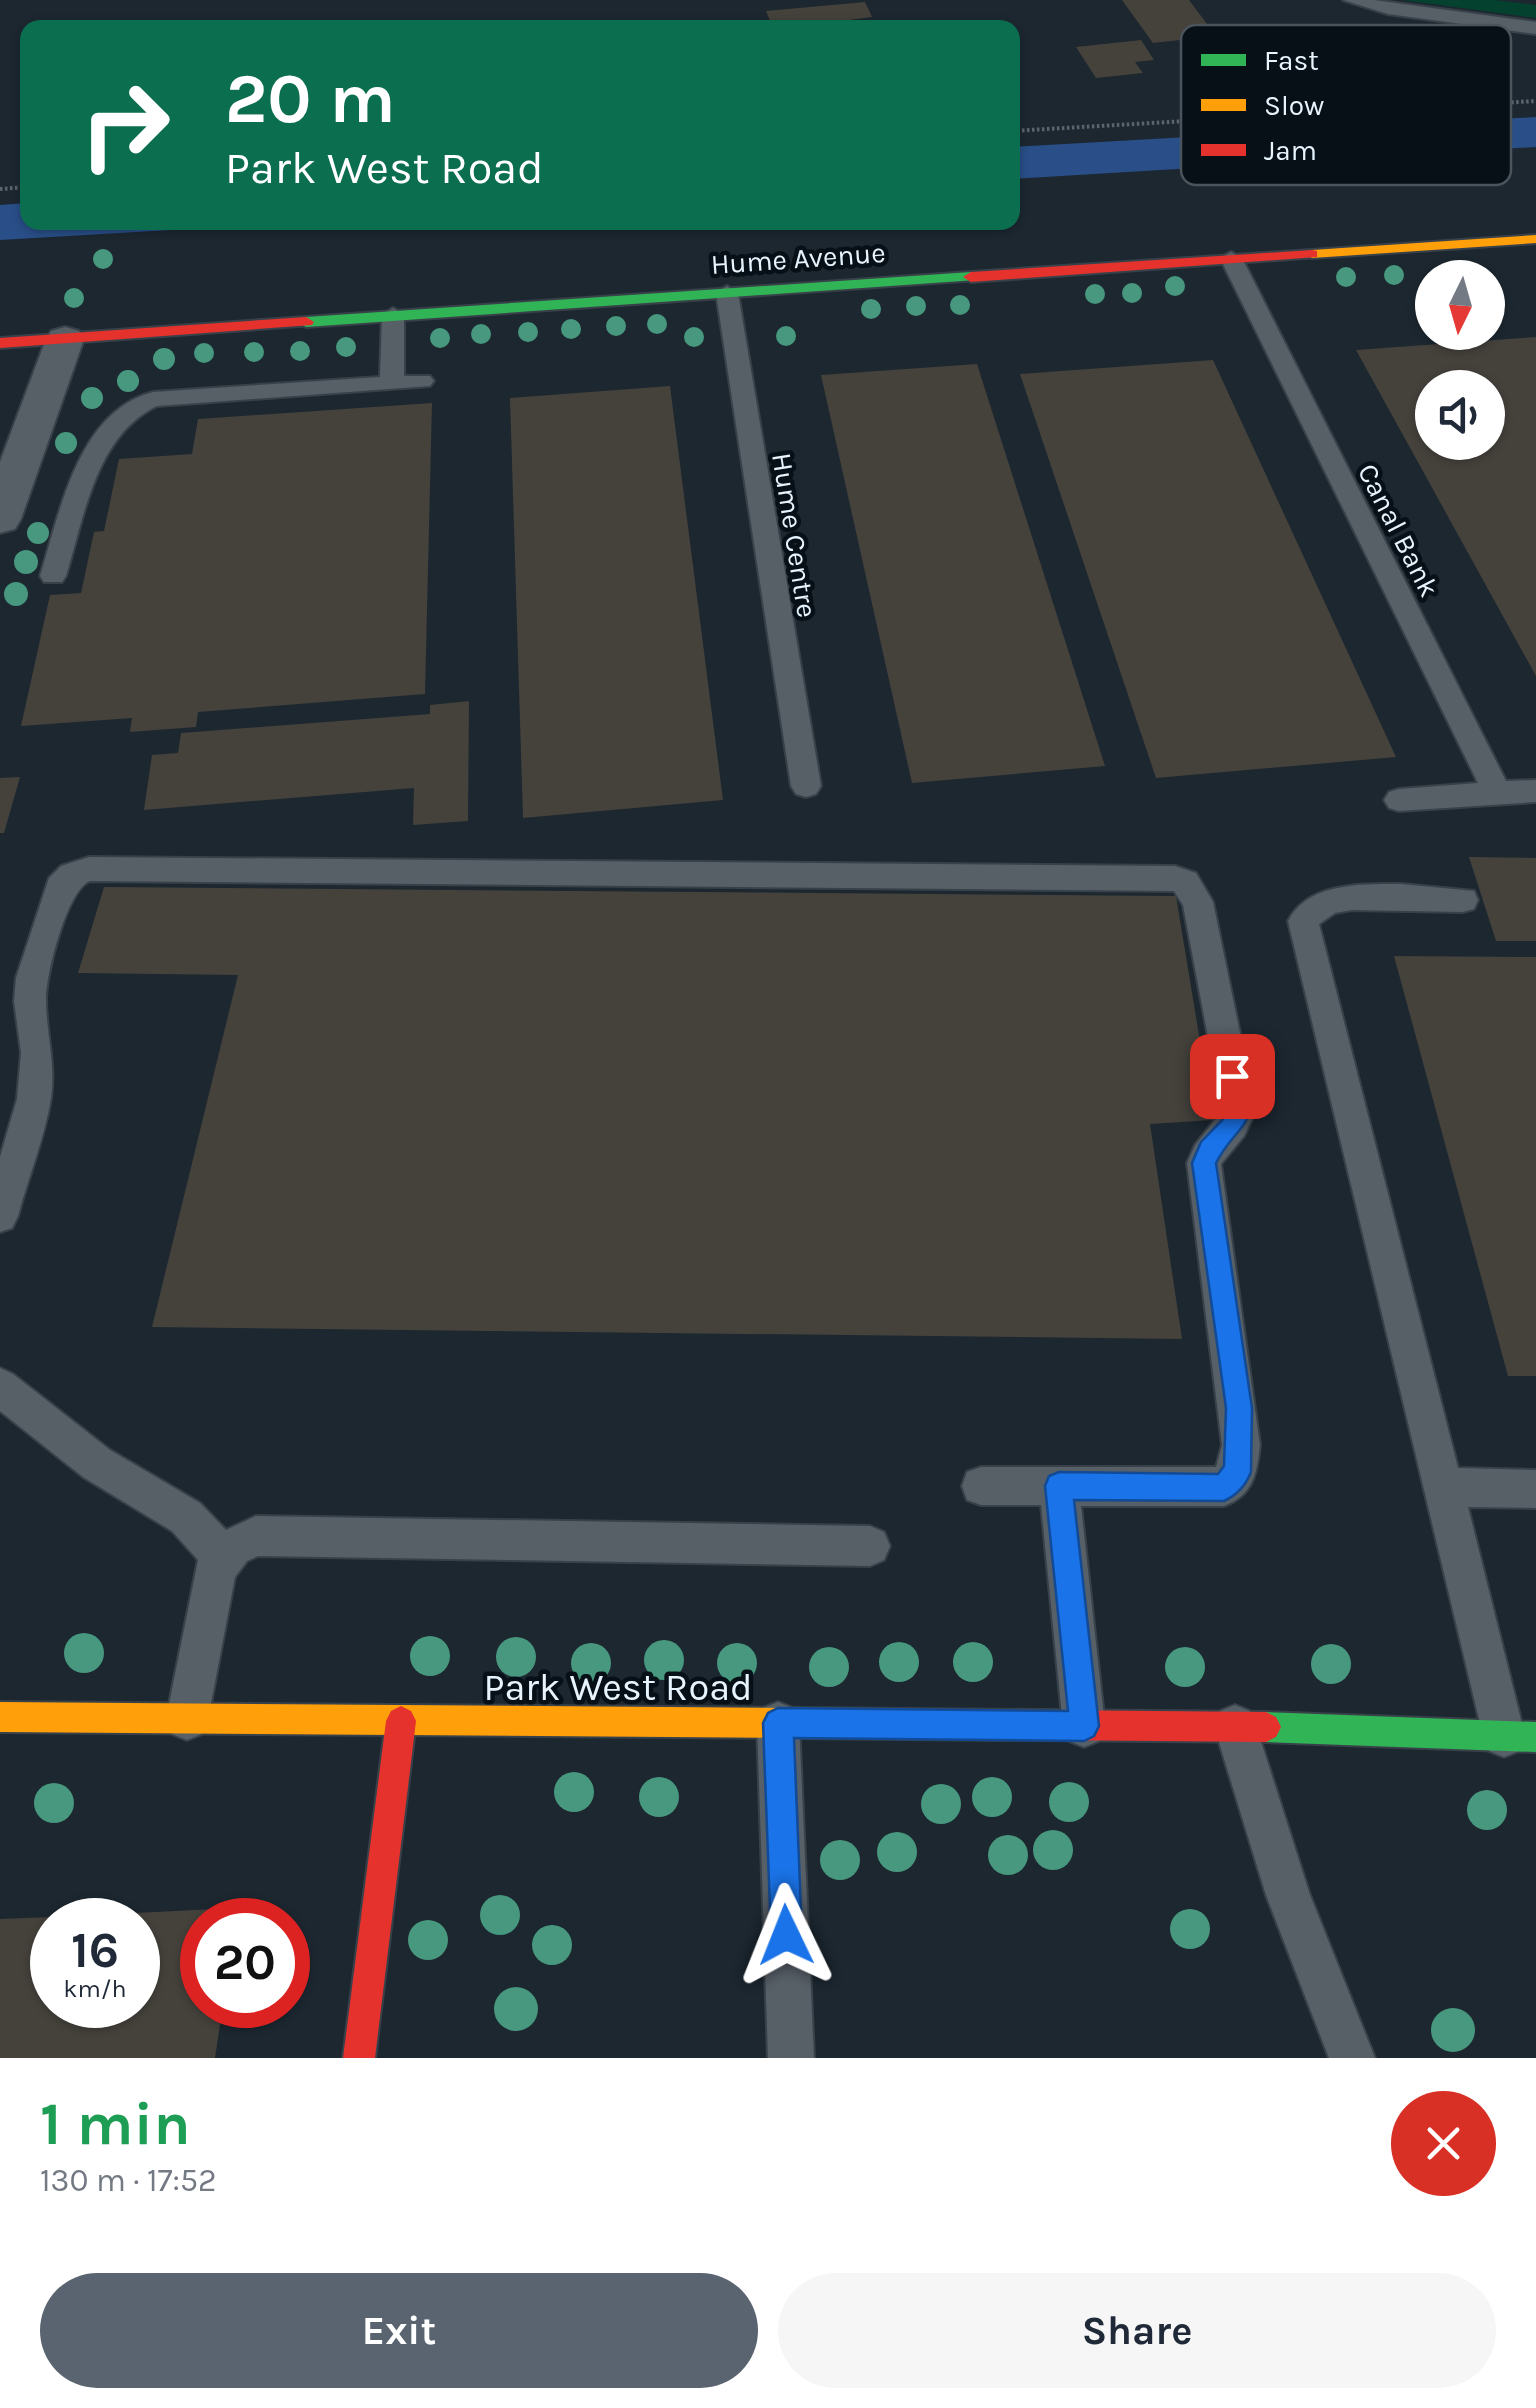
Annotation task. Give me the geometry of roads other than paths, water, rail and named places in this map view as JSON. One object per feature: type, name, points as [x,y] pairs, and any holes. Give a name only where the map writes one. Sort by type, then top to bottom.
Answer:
[{"type":"street","name":"Hume Avenue","points":[[0,343],[1536,239]]},
{"type":"street","points":[[0,519],[66,339]]},
{"type":"street","name":"Park West Road","points":[[0,1717],[1236,1726],[1520,1736]]},
{"type":"street","points":[[358,2058],[400,1721]]},
{"type":"lane","points":[[1352,0],[1388,10],[1536,28]]},
{"type":"lane","name":"Canal Bank","points":[[1231,258],[1498,793]]},
{"type":"lane","name":"Hume Centre","points":[[727,293],[806,786]]},
{"type":"lane","points":[[392,384],[393,315]]},
{"type":"lane","points":[[53,576],[90,464],[124,412],[140,402],[422,381]]},
{"type":"lane","points":[[1398,800],[1536,792]]},
{"type":"lane","points":[[0,1216],[34,1100],[37,1073],[30,1001],[32,978],[60,887],[72,875],[88,869],[1175,878],[1185,882],[1198,902],[1239,1111],[1236,1122],[1209,1150],[1204,1163],[1239,1408],[1238,1472],[1224,1487],[981,1486]]},
{"type":"lane","points":[[1463,900],[1345,898],[1323,902],[1308,911],[1303,921],[1443,1488],[1520,1736]]},
{"type":"lane","points":[[0,1387],[110,1472],[188,1516],[209,1536],[219,1557],[187,1718]]},
{"type":"lane","points":[[1059,1486],[1084,1726]]},
{"type":"lane","points":[[1443,1488],[1536,1489]]},
{"type":"lane","points":[[217,1568],[234,1547],[256,1536],[870,1546]]},
{"type":"lane","points":[[778,1723],[791,2058]]},
{"type":"lane","points":[[1236,1726],[1294,1912],[1352,2058]]},
{"type":"water","points":[[1536,117],[1536,147],[1511,149],[1511,118]]},
{"type":"water","points":[[1181,137],[1181,169],[1020,179],[1020,147]]},
{"type":"water","points":[[20,204],[20,230],[170,230],[0,240],[0,205]]}]
